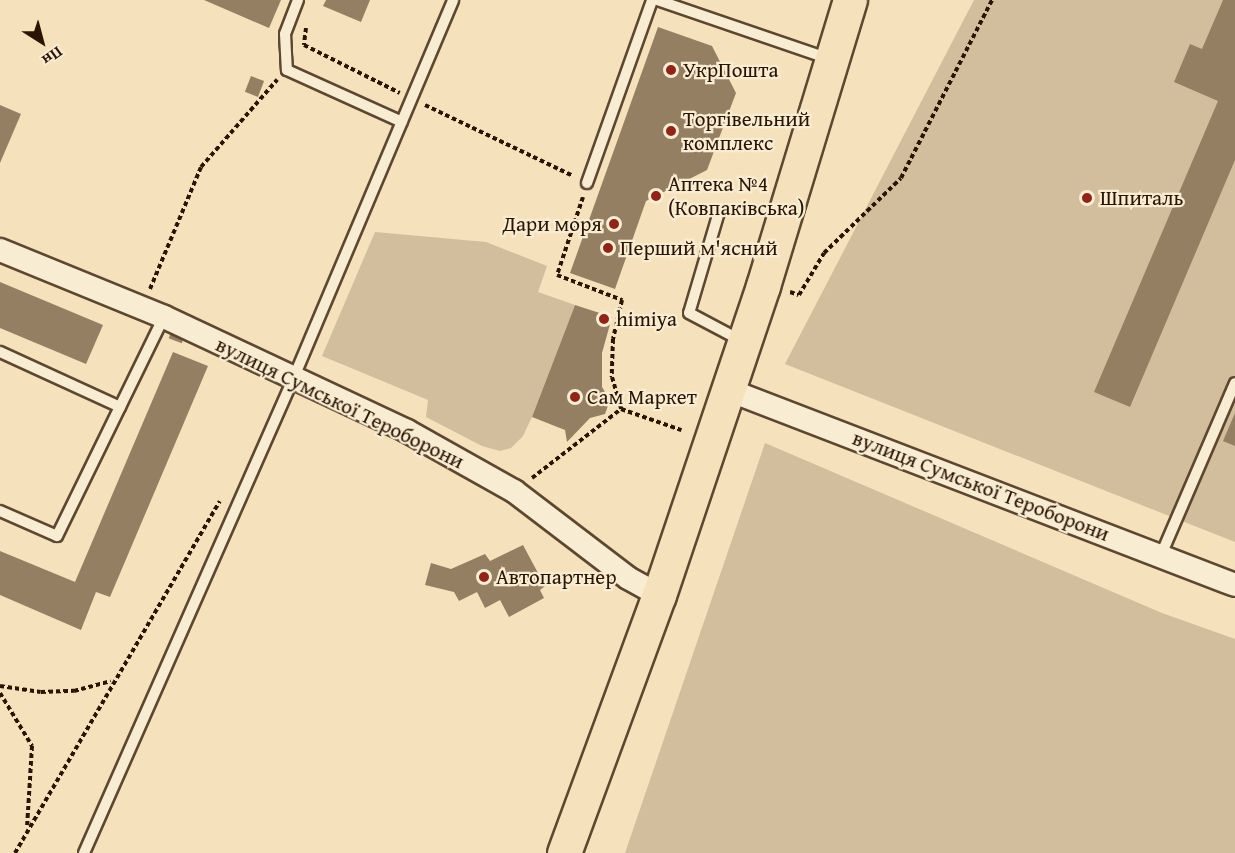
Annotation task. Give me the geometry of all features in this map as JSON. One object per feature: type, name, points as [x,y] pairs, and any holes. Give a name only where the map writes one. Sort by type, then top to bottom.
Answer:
[{"type":"main road","points":[[564,853],[658,595],[743,341],[850,0]]},
{"type":"street","name":"вулиця Сумської Тероборони","points":[[0,250],[164,317],[406,431],[514,491],[628,578],[658,595]]},
{"type":"street","name":"вулиця Сумської Тероборони","points":[[726,389],[1235,585]]},
{"type":"lane","points":[[298,0],[285,34],[286,70],[402,122]]},
{"type":"lane","points":[[84,853],[294,377],[453,0]]},
{"type":"lane","points":[[588,183],[652,0]]},
{"type":"lane","points":[[657,0],[830,60]]},
{"type":"lane","points":[[719,212],[689,314],[743,341]]},
{"type":"lane","points":[[0,512],[57,536],[164,317]]},
{"type":"lane","points":[[0,352],[120,407]]},
{"type":"lane","points":[[1161,555],[1235,383]]},
{"type":"path","points":[[799,295],[824,253],[901,178],[992,0]]},
{"type":"path","points":[[142,309],[201,167],[286,70]]},
{"type":"path","points":[[588,183],[557,275],[622,300],[613,339],[612,377],[621,409]]},
{"type":"path","points":[[621,409],[681,430]]},
{"type":"path","points":[[514,491],[621,409]]},
{"type":"path","points":[[15,853],[112,681],[221,498]]},
{"type":"path","points":[[0,686],[41,692],[74,691],[112,681]]},
{"type":"path","points":[[0,693],[32,746],[32,791],[27,831]]},
{"type":"shaded area","name":"Шпиталь","points":[[974,0],[1235,0],[1235,542],[785,364]]},
{"type":"shaded area","points":[[375,232],[486,242],[547,266],[538,292],[575,305],[532,417],[523,436],[511,448],[500,451],[482,446],[426,417],[428,400],[322,356]]},
{"type":"shaded area","points":[[765,443],[1162,613],[1235,639],[1235,853],[625,853]]},
{"type":"building","points":[[204,0],[281,0],[269,28]]},
{"type":"building","points":[[326,0],[370,0],[361,22],[323,6]]},
{"type":"building","points":[[1223,0],[1235,0],[1235,160],[1130,407],[1094,392],[1218,101],[1174,82],[1190,44],[1202,49]]},
{"type":"building","name":"Торгівельний комплекс","points":[[658,27],[712,46],[736,93],[707,170],[646,201],[615,289],[570,273]]},
{"type":"building","points":[[251,76],[264,81],[258,97],[245,92]]},
{"type":"building","points":[[0,105],[21,114],[0,163]]},
{"type":"building","points":[[0,282],[103,325],[86,364],[0,328]]},
{"type":"building","name":"Сам Маркет","points":[[575,305],[612,317],[602,353],[602,387],[610,400],[605,414],[590,418],[567,442],[565,430],[532,417]]},
{"type":"building","points":[[173,327],[186,332],[182,343],[169,338]]},
{"type":"building","points":[[173,352],[208,366],[110,597],[96,592],[81,630],[0,595],[0,551],[75,582]]},
{"type":"building","points":[[1235,413],[1235,446],[1223,441]]},
{"type":"building","name":"Автопартнер","points":[[523,545],[545,586],[540,590],[544,598],[509,617],[500,600],[485,608],[477,592],[459,601],[454,592],[425,585],[431,563],[451,569],[485,554],[490,561]]},
{"type":"place","name":"УкрПошта","points":[[671,70]]},
{"type":"place","name":"Торгівельний комплекс","points":[[671,131]]},
{"type":"place","name":"Аптека №4 (Ковпаківська)","points":[[656,196]]},
{"type":"place","name":"Шпиталь","points":[[1087,198]]},
{"type":"place","name":"Дари моря","points":[[614,224]]},
{"type":"place","name":"Перший м'ясний","points":[[608,248]]},
{"type":"place","name":"himiya","points":[[604,319]]},
{"type":"place","name":"Сам Маркет","points":[[575,397]]},
{"type":"place","name":"Автопартнер","points":[[484,577]]}]
